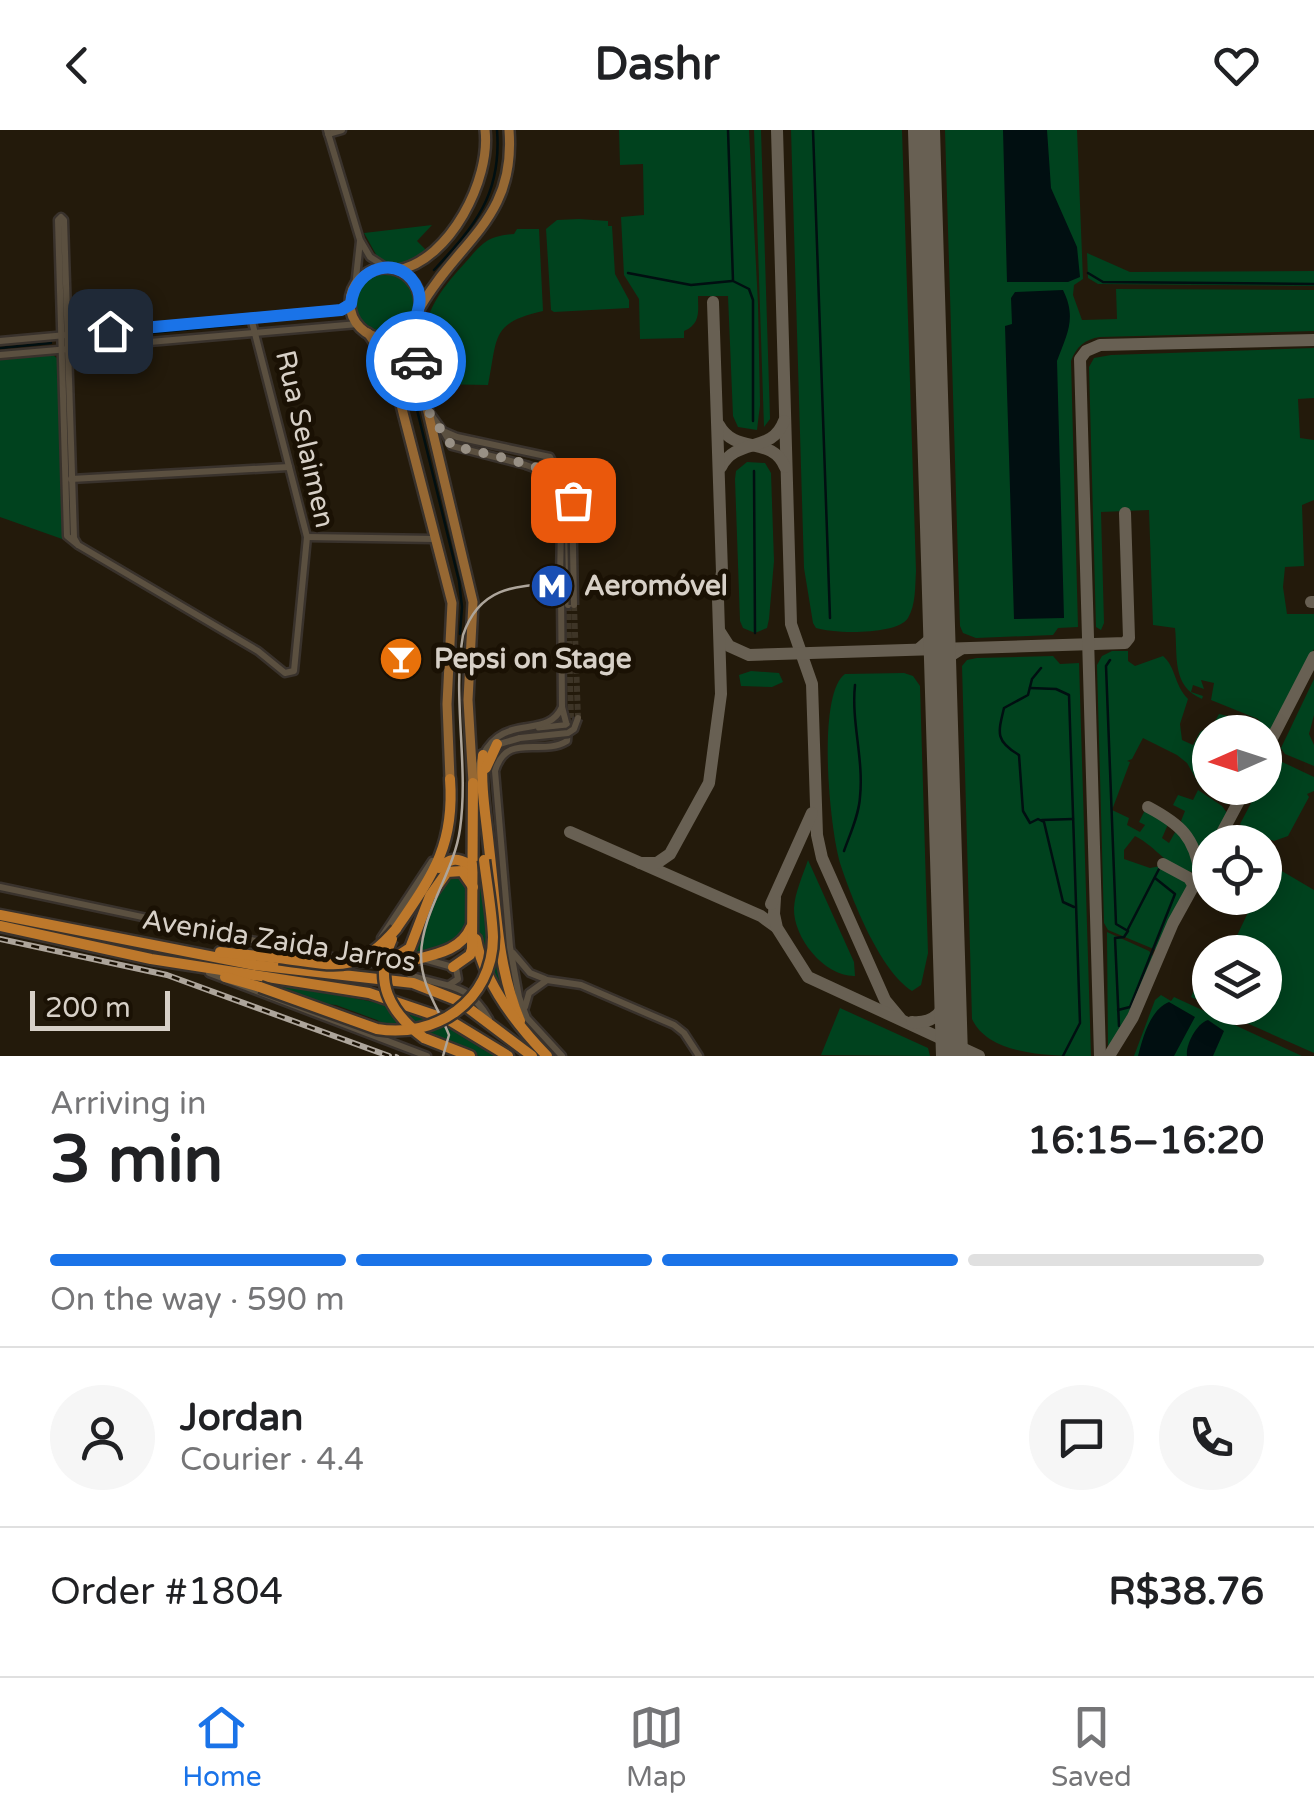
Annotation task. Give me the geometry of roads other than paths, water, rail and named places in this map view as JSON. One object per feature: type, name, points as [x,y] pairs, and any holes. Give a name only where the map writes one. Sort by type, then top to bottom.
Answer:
[{"type":"highway","points":[[151,959],[260,987],[376,1029],[410,1032],[454,1015],[472,998],[489,963],[493,939],[478,786],[497,744]]},
{"type":"highway","points":[[454,967],[470,955],[482,754]]},
{"type":"highway","points":[[161,947],[350,964],[376,951],[396,929],[435,871],[450,833],[450,779]]},
{"type":"highway","points":[[478,786],[487,826],[509,996],[524,1020],[534,1050],[550,1056]]},
{"type":"highway","points":[[487,826],[498,834]]},
{"type":"highway","points":[[435,871],[449,860],[464,862],[470,868],[474,890]]},
{"type":"highway","points":[[346,960],[390,961],[401,956],[417,936],[430,896],[447,872],[462,870],[474,890]]},
{"type":"highway","name":"Avenida Zaida Jarros","points":[[0,915],[255,964],[413,983],[459,1001],[534,1050]]},
{"type":"highway","points":[[346,960],[367,966],[391,966],[452,950],[461,944],[474,920]]},
{"type":"highway","points":[[474,920],[483,968],[524,1020]]},
{"type":"highway","name":"Avenida Zaida Jarros","points":[[0,926],[151,959],[369,992],[449,1020],[508,1056]]},
{"type":"highway","points":[[396,929],[385,959],[385,990],[399,1017],[424,1038],[470,1056]]},
{"type":"highway","points":[[448,1048],[460,1056]]},
{"type":"main road","points":[[450,779],[447,704],[452,607],[390,366],[358,324],[351,304],[355,286],[365,274],[421,262],[462,219],[484,168],[486,130]]},
{"type":"main road","points":[[478,786],[468,700],[473,602],[414,353],[415,321],[437,278],[484,227],[494,210],[509,158],[509,130]]},
{"type":"main road","points":[[392,269],[415,285],[420,308]]},
{"type":"main road","points":[[368,333],[383,338],[398,335],[415,321]]},
{"type":"street","points":[[342,130],[327,132],[360,240],[370,257],[392,269]]},
{"type":"street","points":[[58,220],[64,220],[69,479],[74,538],[78,545]]},
{"type":"street","points":[[355,286],[360,240]]},
{"type":"street","points":[[0,341],[341,310],[351,304]]},
{"type":"street","name":"Rua Selaimen","points":[[78,545],[258,651],[290,674],[296,664],[306,537],[252,327],[254,318]]},
{"type":"street","points":[[0,355],[358,324]]},
{"type":"street","points":[[424,398],[452,446],[526,465],[558,477],[572,490],[572,605],[564,586],[558,505],[555,468],[550,457],[444,431]]},
{"type":"street","points":[[69,479],[290,467]]},
{"type":"street","points":[[69,479],[67,536],[78,545]]},
{"type":"street","points":[[482,754],[497,744],[574,729],[563,710],[566,492],[562,482]]},
{"type":"street","points":[[306,537],[437,539]]},
{"type":"street","points":[[482,754],[504,731],[546,724],[563,710]]},
{"type":"street","points":[[528,726],[549,729],[572,720]]},
{"type":"street","points":[[562,1056],[524,1020],[510,948],[494,771],[500,756],[516,748],[563,744],[572,720]]},
{"type":"street","points":[[0,887],[346,960],[367,952],[379,942],[436,856],[446,822],[450,779]]},
{"type":"street","points":[[510,948],[530,974],[578,984],[664,1020],[684,1033],[699,1056]]},
{"type":"street","points":[[449,985],[459,977],[454,967],[415,958],[407,968],[410,975],[471,994],[492,1024]]},
{"type":"street","points":[[209,973],[426,1056]]},
{"type":"street","points":[[524,1020],[526,997],[537,984],[547,980]]},
{"type":"waterway","points":[[434,270],[483,208],[495,173],[497,130]]},
{"type":"waterway","points":[[728,130],[733,281],[749,289],[753,300],[753,421]]},
{"type":"waterway","points":[[813,130],[830,618]]},
{"type":"waterway","points":[[628,273],[691,285],[732,281]]},
{"type":"waterway","points":[[1088,273],[1103,282],[1314,284]]},
{"type":"waterway","points":[[78,340],[244,324]]},
{"type":"waterway","points":[[0,348],[51,343]]},
{"type":"waterway","points":[[408,373],[459,581],[460,634]]},
{"type":"waterway","points":[[754,471],[755,633]]},
{"type":"waterway","points":[[1110,660],[1106,666],[1116,924],[1128,931],[1124,937],[1115,938],[1119,1026]]},
{"type":"waterway","points":[[1041,668],[1032,679],[1028,695],[1004,708],[1000,736],[1019,755],[1023,811],[1030,823],[1038,819],[1044,822],[1063,902],[1074,907]]},
{"type":"waterway","points":[[844,851],[860,797],[855,685]]},
{"type":"waterway","points":[[1030,688],[1056,689],[1069,695],[1080,1023],[1063,1056]]},
{"type":"waterway","points":[[1042,820],[1073,819]]},
{"type":"waterway","points":[[1128,929],[1159,869]]},
{"type":"waterway","points":[[1118,1010],[1130,1007],[1175,894],[1155,878]]},
{"type":"tunnel","points":[[568,605],[571,718]]},
{"type":"tunnel","points":[[574,605],[578,718]]},
{"type":"tram line","points":[[443,1056],[449,1035],[427,987],[421,955],[427,923],[452,861],[460,829],[463,781],[459,683],[463,635],[471,618],[492,596],[520,587],[569,583]]},
{"type":"railway","points":[[0,939],[167,975],[389,1056]]},
{"type":"place","name":"Aeromóvel","points":[[552,586]]},
{"type":"place","name":"Pepsi on Stage","points":[[401,659]]}]
